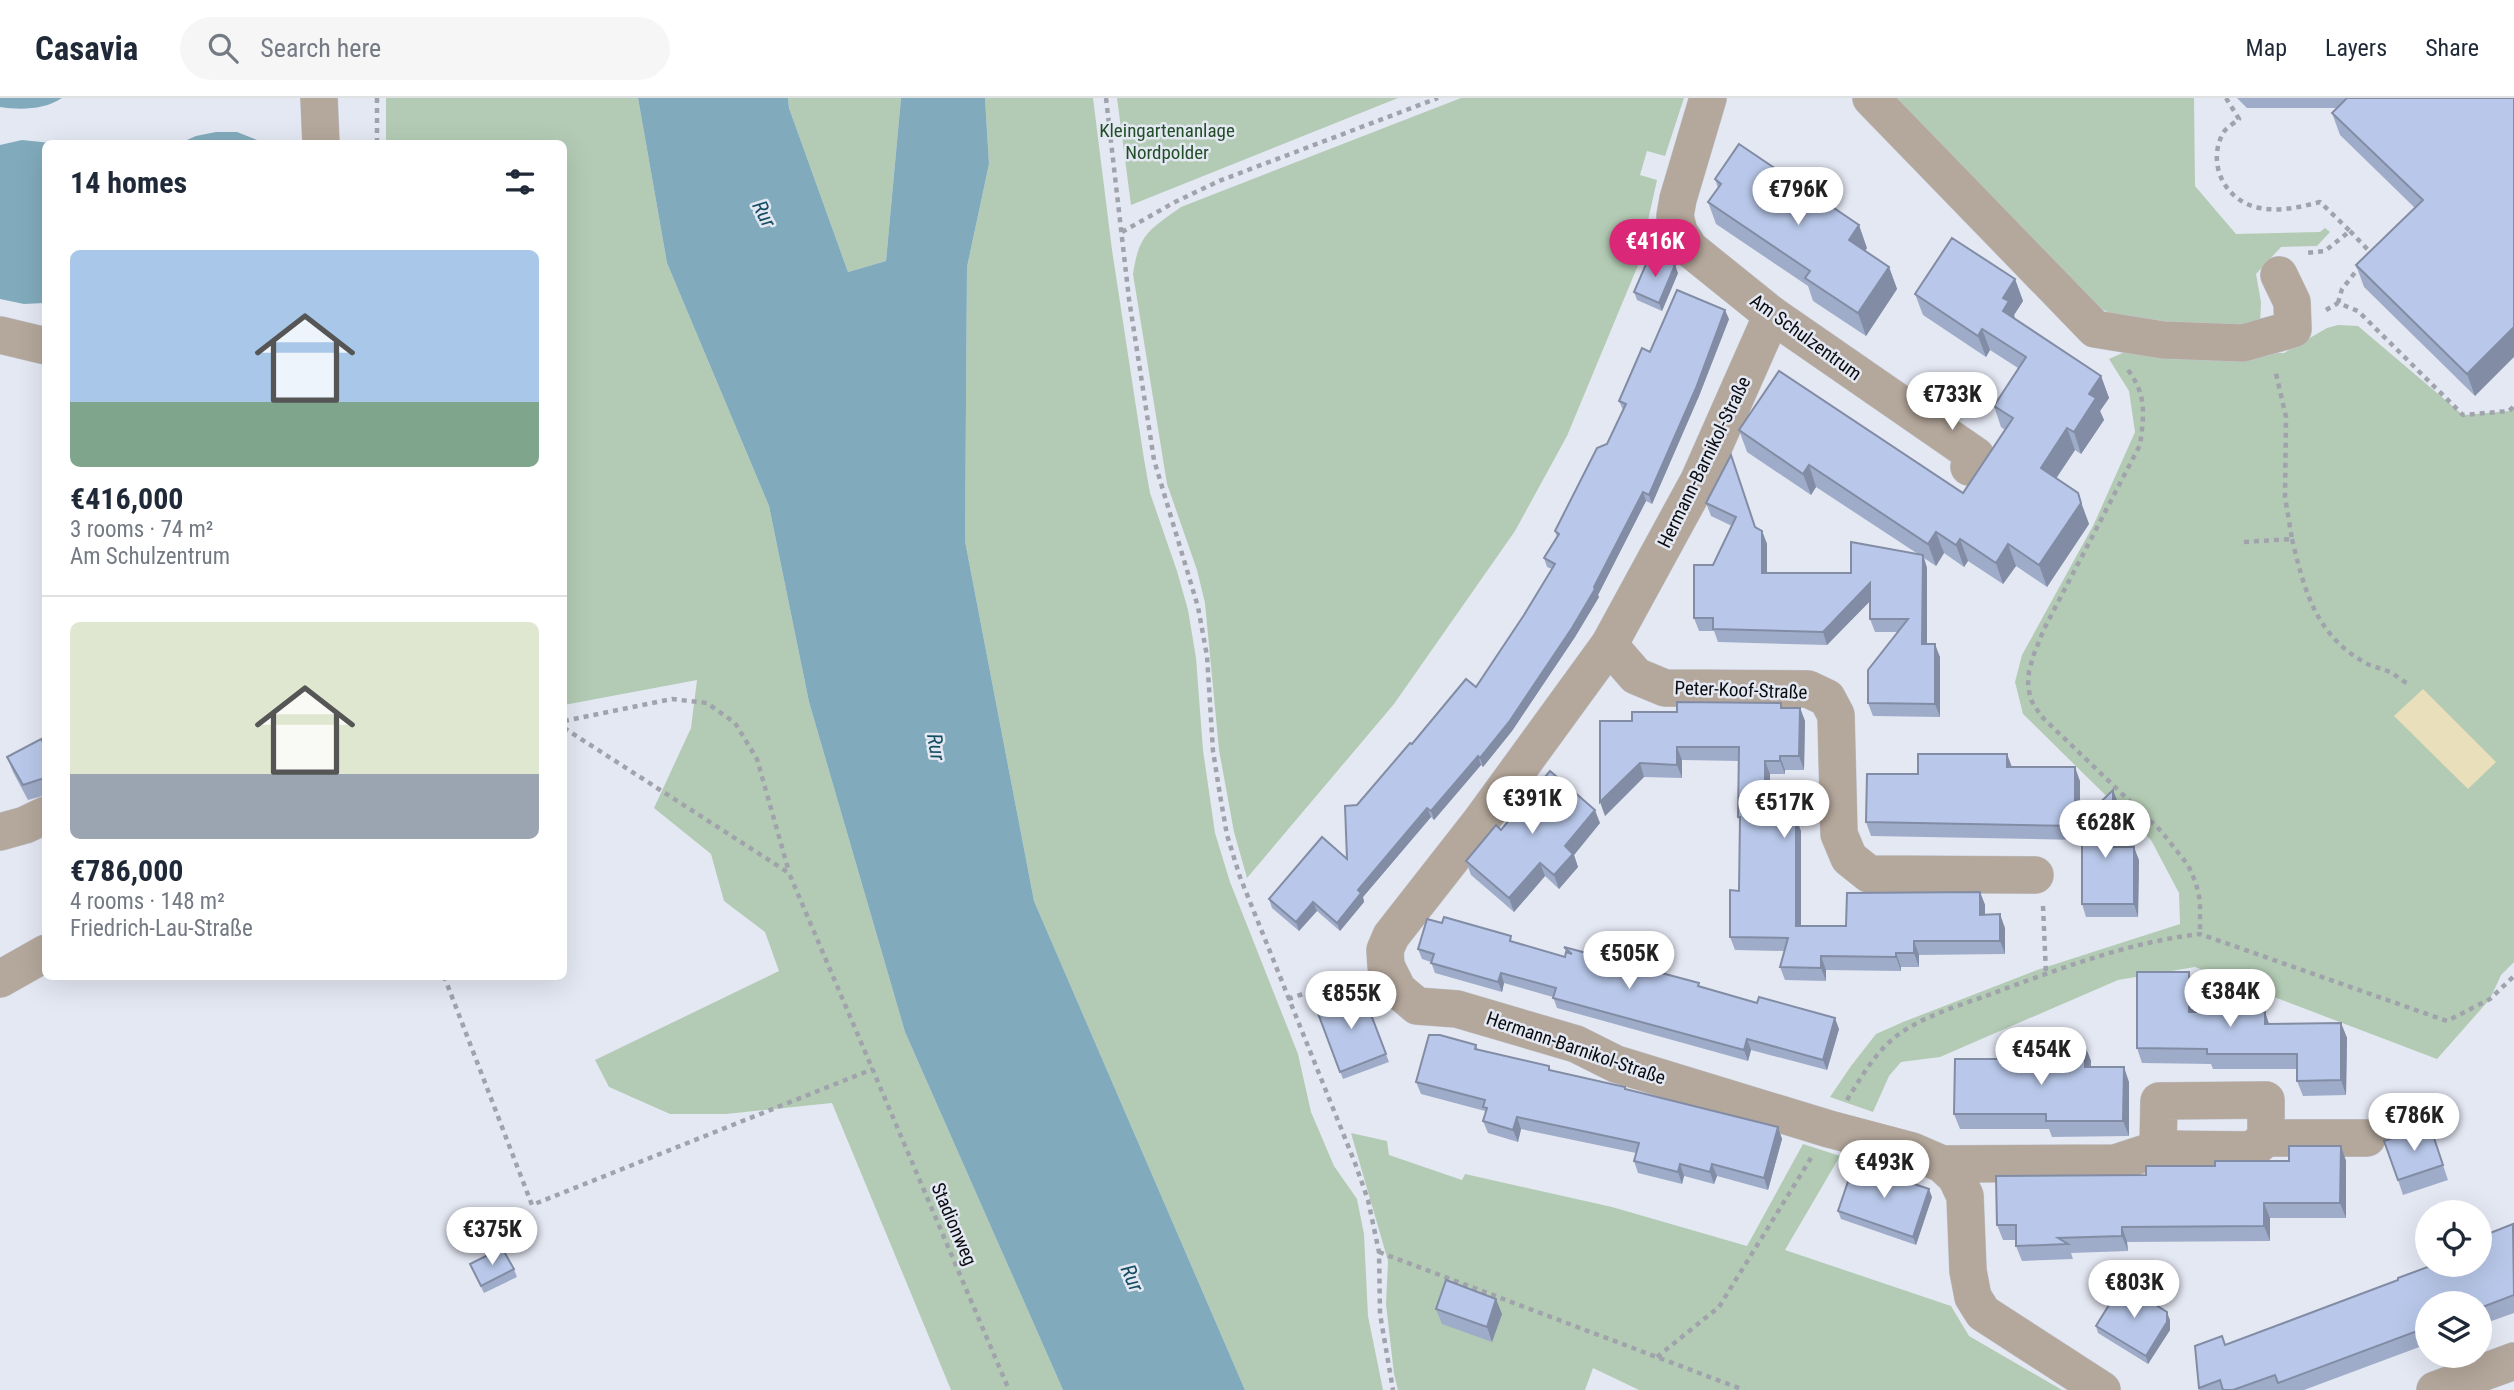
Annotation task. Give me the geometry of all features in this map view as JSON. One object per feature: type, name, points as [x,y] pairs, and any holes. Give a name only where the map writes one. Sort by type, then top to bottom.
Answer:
[{"type":"street","points":[[319,98],[321,140]]},
{"type":"street","name":"Am Schulzentrum","points":[[1708,98],[1675,216],[1679,232],[1690,249],[1772,315],[1976,456],[1969,467]]},
{"type":"street","points":[[1871,98],[2095,329],[2164,340],[2243,343],[2293,329],[2292,302],[2279,275]]},
{"type":"street","name":"Hermann-Barnikol-Straße","points":[[1772,315],[1699,480],[1609,645],[1481,821],[1391,936],[1385,950],[1386,966],[1398,990],[1417,1006],[1457,1009],[1576,1044],[1616,1064],[1829,1129],[1912,1151],[1942,1164],[1956,1177],[1965,1196],[1968,1271],[1973,1297],[1983,1313],[2102,1390]]},
{"type":"street","points":[[0,335],[42,345]]},
{"type":"street","name":"Peter-Koof-Straße","points":[[1609,645],[1636,676],[1665,688],[1808,689],[1827,698],[1836,715],[1839,834],[1849,858],[1869,874],[2035,875]]},
{"type":"street","points":[[0,832],[42,817]]},
{"type":"street","points":[[0,978],[42,955]]},
{"type":"street","points":[[2158,1149],[2159,1101],[2266,1100],[2266,1138]]},
{"type":"street","points":[[1942,1164],[2115,1163],[2158,1149],[2252,1150],[2266,1138],[2367,1138]]},
{"type":"street","points":[[2435,1390],[2514,1360]]},
{"type":"path","points":[[377,98],[377,140]]},
{"type":"path","points":[[1106,98],[1129,299],[1154,460],[1198,607],[1205,644],[1213,751],[1227,835],[1240,877],[1368,1200],[1378,1252],[1380,1314],[1393,1390]]},
{"type":"path","points":[[1122,232],[1219,181],[1438,98]]},
{"type":"path","points":[[2226,98],[2239,119],[2224,131],[2216,155],[2222,184],[2237,201],[2260,208],[2290,209],[2320,202],[2371,253],[2342,289],[2338,303],[2293,329],[2272,355],[2286,417],[2285,497],[2301,577],[2314,611],[2332,639],[2363,662],[2391,673],[2410,685]]},
{"type":"path","points":[[2279,275],[2284,256],[2325,251],[2350,230]]},
{"type":"path","points":[[2338,303],[2358,311],[2463,415],[2509,411],[2514,406]]},
{"type":"path","points":[[2095,329],[2138,383],[2145,412],[2140,445],[2044,629],[2029,671],[2028,686],[2040,716],[2161,831],[2188,865],[2200,901],[2200,933]]},
{"type":"path","points":[[2244,542],[2292,539]]},
{"type":"path","name":"Stadionweg","points":[[567,720],[672,699],[707,704],[735,723],[757,759],[789,873],[1009,1390]]},
{"type":"path","points":[[567,730],[789,873]]},
{"type":"path","points":[[2035,875],[2045,914],[2046,974]]},
{"type":"path","points":[[1657,1357],[1718,1307],[1870,1062],[1903,1031],[1947,1010],[2046,974],[2162,938],[2200,933],[2446,1021],[2490,999],[2514,976]]},
{"type":"path","points":[[1288,999],[1386,966]]},
{"type":"path","points":[[446,980],[532,1205],[873,1069]]},
{"type":"path","points":[[1378,1252],[1744,1390]]},
{"type":"green space","points":[[386,98],[638,98],[667,263],[769,506],[809,702],[905,1032],[1063,1390],[951,1390],[832,1103],[726,1114],[670,1114],[609,1087],[595,1060],[779,971],[765,932],[724,901],[711,854],[654,808],[691,728],[697,680],[567,704],[567,140],[386,140]]},
{"type":"green space","points":[[788,98],[901,98],[886,261],[848,272],[789,108]]},
{"type":"green space","points":[[985,98],[1093,98],[1112,250],[1150,493],[1188,610],[1196,658],[1203,750],[1215,833],[1230,882],[1298,1054],[1311,1112],[1334,1166],[1357,1199],[1364,1234],[1368,1316],[1383,1390],[1245,1390],[1034,901],[965,541],[967,267],[989,164]]},
{"type":"green space","name":"Kleingartenanlage Nordpolder","points":[[1117,98],[1398,98],[1131,205]]},
{"type":"green space","points":[[1461,98],[1684,98],[1665,156],[1647,151],[1640,175],[1657,180],[1647,225],[1651,234],[1567,436],[1515,531],[1394,704],[1247,878],[1234,832],[1219,750],[1205,603],[1197,570],[1167,484],[1133,274],[1135,261],[1147,234],[1181,207]]},
{"type":"green space","points":[[1888,98],[2194,98],[2195,186],[2236,234],[2320,232],[2325,228],[2330,232],[2317,246],[2281,247],[2256,274],[2261,302],[2260,327],[2232,328],[2124,320],[2081,299]]},
{"type":"green space","points":[[2338,325],[2358,326],[2463,415],[2509,411],[2514,406],[2514,962],[2501,975],[2490,999],[2437,1059],[2195,967],[2118,980],[1940,1057],[1901,1062],[1889,1076],[1873,1112],[1830,1097],[1876,1034],[2040,969],[2180,924],[2179,893],[2151,840],[2023,714],[2015,682],[2022,655],[2094,524],[2135,432],[2129,391],[2109,359],[2129,350],[2219,354],[2284,353],[2327,328]]},
{"type":"green space","points":[[1351,1133],[1387,1141],[1389,1155],[1462,1180],[1465,1174],[1612,1207],[1747,1246],[1803,1144],[1840,1156],[1785,1250],[1951,1306],[1969,1336],[2062,1390],[1639,1390],[1593,1368],[1585,1390],[1398,1390],[1386,1304],[1388,1261]]},
{"type":"sand","points":[[2423,689],[2496,762],[2468,789],[2394,716]]},
{"type":"water","points":[[0,98],[62,98],[48,105],[24,109],[0,107]]},
{"type":"water","name":"Rur","points":[[638,98],[788,98],[789,108],[848,272],[886,261],[901,98],[985,98],[989,164],[967,267],[965,541],[1034,901],[1245,1390],[1063,1390],[905,1032],[809,702],[769,506],[667,263]]},
{"type":"water","points":[[237,132],[257,140],[187,140],[196,136]]},
{"type":"water","points":[[22,140],[42,142],[42,303],[24,304],[0,299],[0,145]]},
{"type":"building","points":[[2347,98],[2514,98],[2514,327],[2467,374],[2356,265],[2423,200],[2332,113]]},
{"type":"building","points":[[1739,144],[1859,225],[1849,240],[1889,267],[1858,313],[1805,278],[1810,271],[1708,202],[1721,184],[1715,179]]},
{"type":"building","points":[[1952,238],[2015,279],[2003,298],[2009,301],[2003,311],[2101,376],[2089,394],[2096,398],[2074,432],[2067,428],[2041,468],[2078,493],[2081,503],[2039,565],[2008,544],[1996,563],[1960,539],[1956,545],[1936,532],[1928,544],[1809,465],[1803,474],[1739,430],[1779,371],[1963,493],[2013,418],[1994,406],[2026,357],[1982,329],[1978,336],[1915,294]]},
{"type":"building","points":[[1650,255],[1675,265],[1659,303],[1634,292]]},
{"type":"building","points":[[1677,290],[1725,310],[1696,388],[1649,495],[1643,492],[1595,589],[1572,628],[1509,722],[1431,811],[1427,808],[1358,890],[1361,893],[1337,923],[1313,902],[1296,922],[1269,899],[1322,837],[1347,859],[1345,806],[1357,805],[1466,679],[1476,687],[1555,564],[1544,558],[1559,534],[1555,531],[1597,448],[1607,444],[1626,404],[1619,401],[1642,348],[1650,352]]},
{"type":"building","points":[[1731,455],[1755,527],[1762,531],[1762,573],[1851,573],[1851,542],[1923,555],[1922,644],[1935,644],[1935,704],[1868,703],[1868,670],[1908,619],[1870,619],[1870,583],[1823,632],[1713,629],[1713,618],[1694,618],[1694,565],[1713,565],[1736,517],[1706,503]]},
{"type":"building","points":[[1677,702],[1781,703],[1781,708],[1800,708],[1799,756],[1780,756],[1780,761],[1765,761],[1765,817],[1796,818],[1796,926],[1846,926],[1847,893],[1980,892],[1980,915],[2000,914],[2000,941],[1914,941],[1914,953],[1896,953],[1896,957],[1821,956],[1821,968],[1780,967],[1788,938],[1730,937],[1730,890],[1739,891],[1739,747],[1677,747],[1677,765],[1640,763],[1600,802],[1600,721],[1632,721],[1632,712],[1677,712]]},
{"type":"building","points":[[41,739],[42,779],[23,785],[7,757]]},
{"type":"building","points":[[1918,754],[2007,754],[2007,767],[2075,767],[2075,826],[1866,822],[1867,774],[1918,774]]},
{"type":"building","points":[[1550,771],[1595,810],[1565,846],[1573,854],[1554,875],[1540,863],[1509,898],[1466,861],[1496,825],[1501,830]]},
{"type":"building","points":[[2113,790],[2113,847],[2134,847],[2134,904],[2082,904],[2082,820]]},
{"type":"building","points":[[1444,917],[1511,936],[1510,941],[1565,957],[1566,952],[1572,954],[1564,947],[1699,983],[1698,986],[1757,1003],[1759,997],[1835,1018],[1823,1060],[1747,1039],[1744,1050],[1553,998],[1556,988],[1501,973],[1498,982],[1431,963],[1434,954],[1418,949],[1427,919],[1442,923]]},
{"type":"building","points":[[2137,972],[2189,972],[2189,1012],[2265,1012],[2265,1024],[2341,1023],[2341,1080],[2297,1081],[2297,1054],[2207,1054],[2207,1049],[2137,1048]]},
{"type":"building","points":[[1362,991],[1386,1054],[1340,1072],[1316,1008]]},
{"type":"building","points":[[1429,1035],[1440,1035],[1476,1045],[1475,1049],[1549,1066],[1549,1070],[1778,1127],[1764,1178],[1712,1164],[1710,1172],[1680,1164],[1678,1172],[1634,1161],[1639,1143],[1517,1117],[1513,1130],[1483,1121],[1487,1108],[1483,1107],[1485,1100],[1416,1082]]},
{"type":"building","points":[[2046,1045],[2085,1046],[2085,1067],[2124,1067],[2123,1121],[2046,1121],[2046,1114],[1954,1114],[1955,1059],[2046,1059]]},
{"type":"building","points":[[2430,1126],[2443,1165],[2398,1180],[2384,1141]]},
{"type":"building","points":[[2289,1146],[2341,1146],[2340,1203],[2264,1203],[2264,1226],[2122,1227],[2122,1236],[2058,1238],[2068,1244],[2016,1246],[2016,1225],[1997,1225],[1996,1176],[2146,1175],[2146,1166],[2215,1166],[2215,1161],[2289,1161]]},
{"type":"building","points":[[1854,1164],[1929,1189],[1913,1237],[1838,1211]]},
{"type":"building","points":[[2513,1224],[2514,1295],[2492,1303],[2492,1291],[2415,1291],[2415,1332],[2278,1383],[2275,1375],[2233,1390],[2223,1390],[2220,1380],[2199,1388],[2195,1346],[2222,1336],[2225,1345],[2415,1272],[2415,1277],[2492,1277],[2492,1232]]},
{"type":"building","points":[[502,1248],[514,1269],[481,1286],[470,1264]]},
{"type":"building","points":[[1446,1280],[1496,1299],[1487,1327],[1436,1309]]},
{"type":"building","points":[[2122,1284],[2167,1312],[2167,1322],[2146,1356],[2096,1326]]}]
